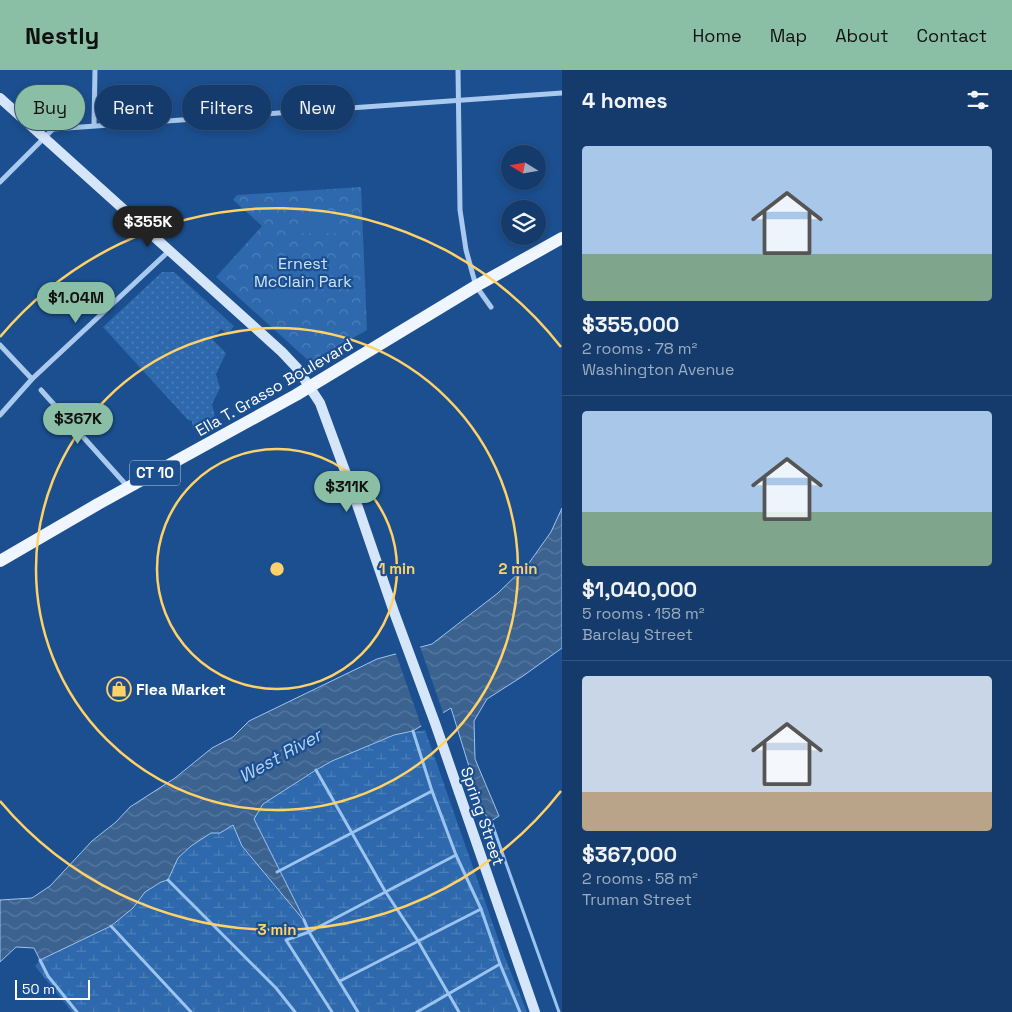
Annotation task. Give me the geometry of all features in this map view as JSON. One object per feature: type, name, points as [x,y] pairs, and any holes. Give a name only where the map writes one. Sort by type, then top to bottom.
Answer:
[{"type":"main road","name":"Spring Street","points":[[0,98],[287,356],[320,402],[400,630],[436,723],[535,1012]]},
{"type":"main road","name":"Ella T. Grasso Boulevard","points":[[1,558],[310,387],[476,286],[562,238]]},
{"type":"street","points":[[94,125],[95,70]]},
{"type":"street","points":[[458,70],[460,210],[466,250],[476,286],[491,307]]},
{"type":"street","points":[[0,182],[53,129],[562,93]]},
{"type":"street","points":[[0,415],[32,379],[169,251]]},
{"type":"street","points":[[0,345],[32,379]]},
{"type":"street","points":[[41,390],[129,488]]},
{"type":"green space","name":"Ernest McClain Park","points":[[361,187],[367,330],[310,362],[216,277],[262,226],[233,200],[237,195]]},
{"type":"green space","points":[[336,216],[336,233],[300,233],[300,217]]},
{"type":"green space","points":[[288,258],[315,284],[300,301],[272,275]]},
{"type":"green space","points":[[162,272],[174,272],[234,326],[228,334],[221,329],[212,339],[226,353],[216,374],[220,388],[212,404],[215,416],[193,429],[192,421],[188,420],[103,327]]},
{"type":"green space","points":[[270,278],[298,304],[282,321],[254,294]]},
{"type":"green space","points":[[425,730],[502,950],[527,1012],[72,1012],[35,966],[40,960],[111,926],[133,908],[145,892],[168,880],[178,858],[191,846],[211,833],[220,833],[233,824],[242,846],[304,921],[254,819],[263,804],[332,761],[394,735]]},
{"type":"water","name":"West River","points":[[562,508],[562,648],[487,699],[474,721],[475,759],[499,816],[491,821],[483,812],[451,708],[413,731],[394,735],[332,761],[263,804],[254,819],[306,923],[242,846],[233,825],[220,833],[211,833],[191,846],[178,858],[168,880],[145,892],[133,908],[111,926],[40,960],[34,948],[16,947],[0,962],[0,900],[32,898],[50,886],[92,841],[116,822],[130,807],[175,778],[212,748],[233,737],[249,721],[377,659],[432,644],[498,593],[529,563],[551,532]]},
{"type":"pier","points":[[419,644],[444,715],[422,728],[395,651]]},
{"type":"waterway","points":[[413,731],[432,791],[456,855],[481,909],[500,964],[520,1012]]},
{"type":"waterway","points":[[316,770],[385,891],[418,941],[459,1012]]},
{"type":"waterway","points":[[277,872],[432,791]]},
{"type":"waterway","points":[[491,821],[559,1012]]},
{"type":"waterway","points":[[358,1012],[309,932],[456,855]]},
{"type":"waterway","points":[[168,880],[276,988],[295,1012]]},
{"type":"waterway","points":[[340,981],[481,909]]},
{"type":"waterway","points":[[304,920],[309,932],[286,940],[332,1012]]},
{"type":"waterway","points":[[111,926],[191,1012]]},
{"type":"waterway","points":[[40,960],[48,976],[77,1012]]},
{"type":"waterway","points":[[417,1012],[500,964]]},
{"type":"place","name":"Flea Market","points":[[119,689]]}]
